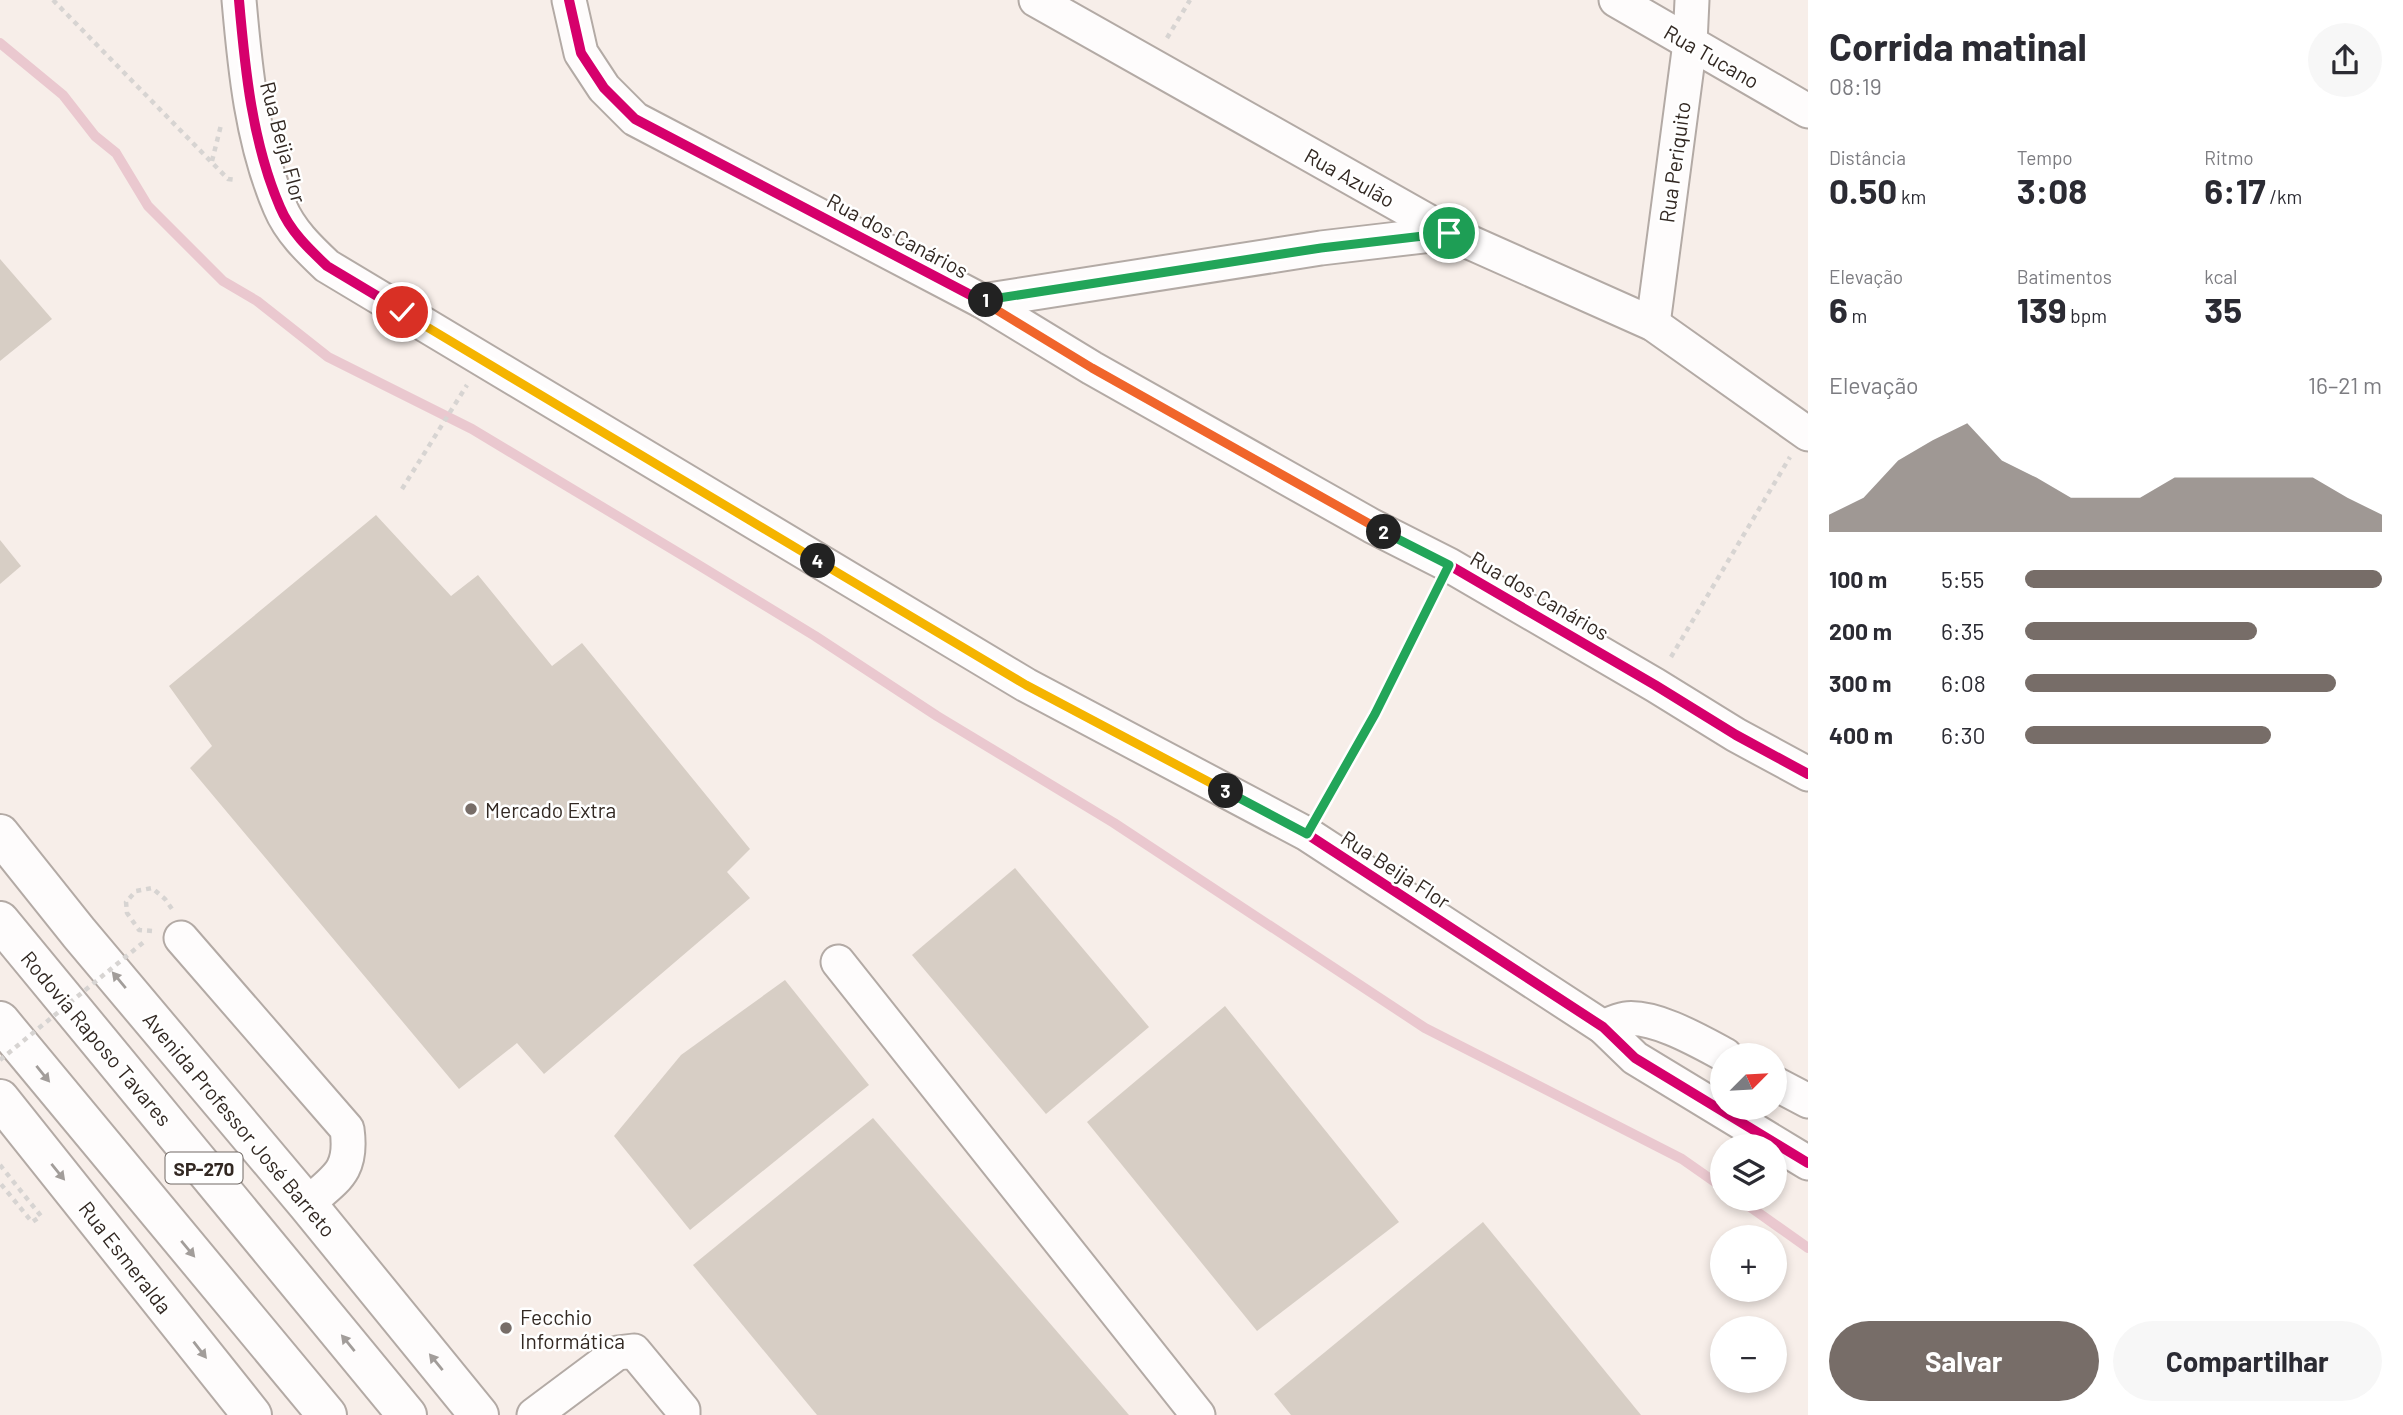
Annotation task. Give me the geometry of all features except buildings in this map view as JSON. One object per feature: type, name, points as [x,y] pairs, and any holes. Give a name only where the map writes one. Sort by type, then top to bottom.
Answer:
[{"type":"highway","name":"Avenida Professor José Barreto","points":[[0,834],[479,1415]]},
{"type":"highway","name":"Rodovia Raposo Tavares","points":[[0,921],[407,1415]]},
{"type":"highway","name":"SP-270","points":[[0,1021],[327,1415]]},
{"type":"highway","name":"Rua Esmeralda","points":[[0,1099],[252,1415]]},
{"type":"street","name":"Rua Beija Flor","points":[[239,0],[244,61],[254,116],[280,209],[298,239],[327,267],[1026,685],[1307,834],[1604,1027],[1635,1058],[1808,1163]]},
{"type":"street","name":"Rua dos Canários","points":[[569,0],[581,53],[604,88],[635,119],[982,301],[1104,375],[1372,526],[1449,565],[1655,684],[1736,735],[1808,774]]},
{"type":"street","name":"Rua Azulão","points":[[1036,0],[1449,233],[1653,324],[1806,434]]},
{"type":"street","name":"Rua Tucano","points":[[1616,0],[1808,111]]},
{"type":"street","name":"Rua Periquito","points":[[1653,324],[1690,43],[1692,0]]},
{"type":"street","points":[[982,301],[1321,248],[1449,233]]},
{"type":"street","points":[[165,930],[347,1129],[349,1148],[344,1171],[307,1204]]},
{"type":"street","points":[[838,962],[1198,1415]]},
{"type":"street","points":[[1604,1027],[1625,1019],[1644,1020],[1710,1048]]},
{"type":"street","points":[[1787,1090],[1808,1101]]},
{"type":"street","points":[[534,1415],[617,1353],[625,1350],[634,1351],[683,1409],[683,1415]]},
{"type":"path","points":[[53,0],[212,161]]},
{"type":"path","points":[[1150,65],[1190,0]]},
{"type":"path","points":[[402,489],[469,382]]},
{"type":"path","points":[[1655,684],[1806,434]]},
{"type":"path","points":[[1307,834],[1375,714],[1449,565]]},
{"type":"path","points":[[152,888],[165,899],[165,930],[139,930],[127,913],[126,902],[136,891],[152,888]]},
{"type":"path","points":[[0,1060],[145,941],[165,930]]},
{"type":"path","points":[[0,1165],[41,1216],[32,1222],[0,1183]]},
{"type":"waterway","points":[[0,43],[63,95],[95,136],[116,153],[148,206],[223,281],[257,301],[328,357],[472,429],[815,636],[937,716],[1114,823],[1425,1028],[1682,1159],[1710,1179]]},
{"type":"waterway","points":[[1756,1211],[1808,1248]]},
{"type":"cycle path","points":[[239,0],[251,105],[270,182],[289,224],[327,266],[1026,685],[1307,834],[1603,1027],[1635,1058],[1808,1163]]},
{"type":"cycle path","points":[[569,0],[581,53],[604,88],[635,119],[982,301],[1092,368],[1372,526],[1449,565],[1736,735],[1808,774]]},
{"type":"place","name":"Mercado Extra","points":[[471,809]]},
{"type":"place","name":"Fecchio Informática","points":[[506,1328]]},
{"type":"route","points":[[402,312],[1026,685],[1307,834],[1375,714],[1449,565],[1372,526],[1162,408],[982,301],[1321,248],[1449,233]]}]
